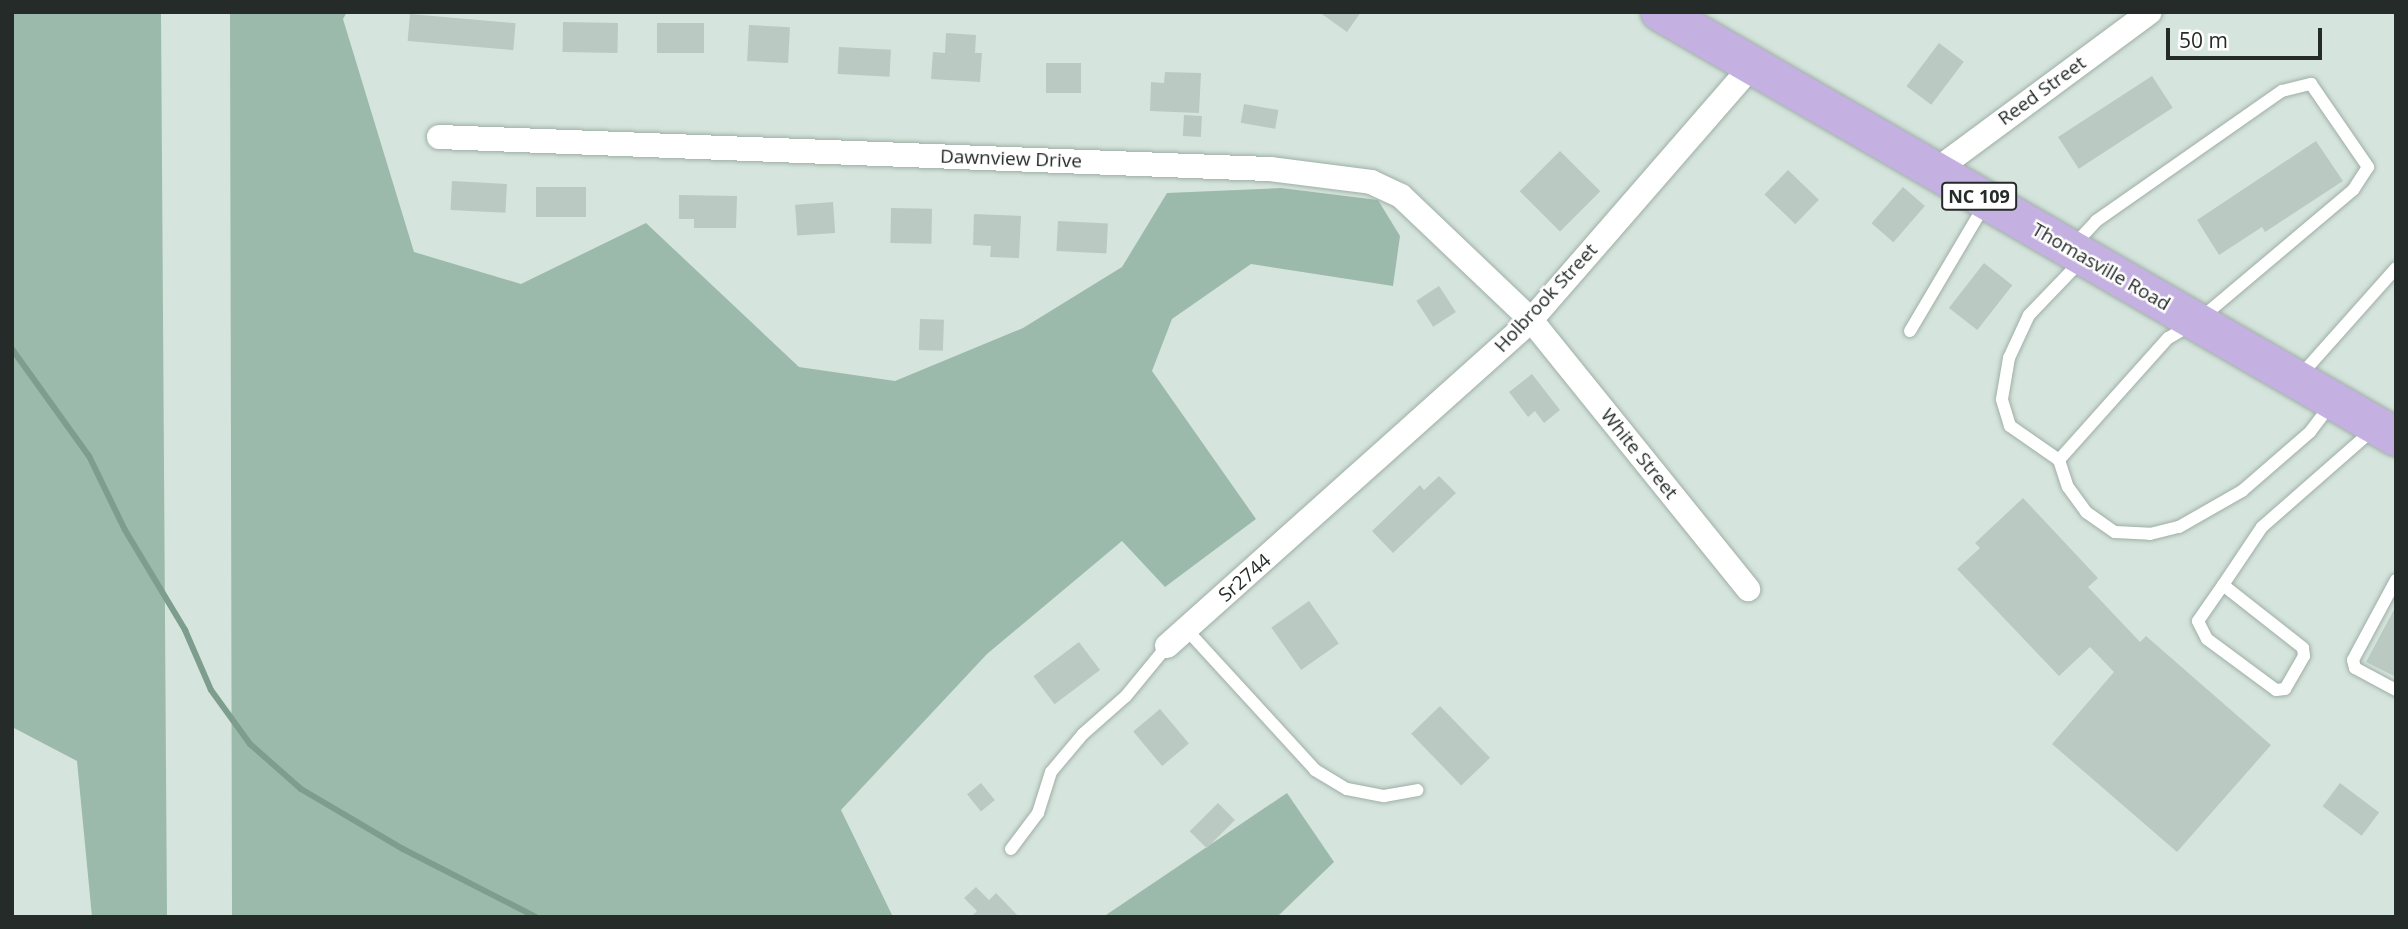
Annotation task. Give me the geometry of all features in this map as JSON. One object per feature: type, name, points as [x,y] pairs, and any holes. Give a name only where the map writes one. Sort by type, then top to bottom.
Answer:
[{"type":"main road","name":"Thomasville Road","points":[[1678,16],[1751,66],[2386,432]]},
{"type":"street","name":"Reed Street","points":[[1935,170],[2149,13]]},
{"type":"street","name":"Holbrook Street","points":[[1323,511],[1531,320],[1751,66]]},
{"type":"street","name":"Dawnview Drive","points":[[439,137],[1270,169],[1371,182],[1401,197],[1531,320]]},
{"type":"street","name":"White Street","points":[[1531,320],[1748,589]]},
{"type":"street","name":"Sr2744","points":[[1167,646],[1323,511]]},
{"type":"lane","points":[[2059,460],[2168,338],[2196,322],[2353,190],[2368,167],[2311,84],[2281,91],[2096,221],[2077,253],[2029,315],[2009,358],[2002,399],[2010,426],[2059,460],[2068,487],[2086,512],[2115,532],[2150,534],[2179,527],[2242,491],[2310,432],[2333,401]]},
{"type":"lane","points":[[1910,331],[1987,201]]},
{"type":"lane","points":[[2297,381],[2313,357],[2396,268]]},
{"type":"lane","points":[[2222,585],[2303,648],[2304,656],[2285,689],[2276,690],[2207,639],[2198,621],[2222,585],[2262,527],[2386,432]]},
{"type":"lane","points":[[2396,580],[2353,660],[2355,668],[2396,690]]},
{"type":"lane","points":[[1186,629],[1315,771],[1347,789],[1371,793],[1417,790]]},
{"type":"lane","points":[[1011,849],[1038,813],[1051,772],[1167,646]]},
{"type":"green space","points":[[12,12],[161,12],[167,917],[92,917],[77,761],[12,727]]},
{"type":"green space","points":[[230,12],[347,12],[343,19],[414,252],[521,284],[646,223],[799,367],[895,381],[1023,328],[1122,267],[1167,193],[1281,188],[1378,200],[1400,236],[1393,286],[1251,264],[1172,319],[1152,371],[1256,519],[1165,587],[1122,541],[987,654],[841,810],[893,917],[232,917]]},
{"type":"green space","points":[[1287,793],[1334,862],[1277,917],[1103,917]]},
{"type":"building","points":[[1319,12],[1361,12],[1347,32]]},
{"type":"building","points":[[410,14],[516,23],[513,50],[408,41]]},
{"type":"building","points":[[563,22],[618,23],[617,53],[562,52]]},
{"type":"building","points":[[657,23],[704,23],[704,53],[657,53]]},
{"type":"building","points":[[749,25],[790,27],[788,63],[747,61]]},
{"type":"building","points":[[946,33],[976,35],[975,53],[982,53],[980,82],[931,79],[933,52],[945,53]]},
{"type":"building","points":[[1939,43],[1964,62],[1931,105],[1907,86]]},
{"type":"building","points":[[839,47],[891,50],[890,77],[838,74]]},
{"type":"building","points":[[1046,63],[1081,63],[1081,93],[1046,93]]},
{"type":"building","points":[[1165,72],[1201,73],[1199,113],[1150,111],[1151,82],[1164,83]]},
{"type":"building","points":[[2152,76],[2173,108],[2079,169],[2058,137]]},
{"type":"building","points":[[1244,104],[1278,110],[1275,129],[1241,123]]},
{"type":"building","points":[[1184,115],[1202,116],[1201,137],[1183,136]]},
{"type":"building","points":[[2316,141],[2343,181],[2265,232],[2262,227],[2219,255],[2197,220]]},
{"type":"building","points":[[1560,151],[1600,191],[1560,232],[1520,191]]},
{"type":"building","points":[[1788,170],[1819,200],[1795,224],[1764,194]]},
{"type":"building","points":[[452,181],[507,184],[505,213],[450,210]]},
{"type":"building","points":[[536,187],[586,187],[586,217],[536,217]]},
{"type":"building","points":[[1903,187],[1925,206],[1893,242],[1872,223]]},
{"type":"building","points":[[679,195],[737,196],[736,228],[694,228],[694,219],[679,219]]},
{"type":"building","points":[[833,202],[835,233],[797,236],[795,205]]},
{"type":"building","points":[[891,208],[932,209],[931,244],[890,243]]},
{"type":"building","points":[[974,214],[1021,216],[1019,258],[990,257],[991,246],[973,245]]},
{"type":"building","points":[[1058,221],[1108,224],[1106,254],[1056,251]]},
{"type":"building","points":[[1984,263],[2012,285],[1977,330],[1949,308]]},
{"type":"building","points":[[1439,286],[1456,312],[1433,327],[1416,301]]},
{"type":"building","points":[[920,319],[944,320],[943,351],[919,350]]},
{"type":"building","points":[[1532,374],[1560,410],[1544,423],[1535,411],[1528,417],[1509,392]]},
{"type":"building","points":[[1439,476],[1456,493],[1393,553],[1372,531],[1420,485],[1424,490]]},
{"type":"building","points":[[2023,498],[2098,578],[2088,587],[2140,642],[2146,636],[2271,745],[2177,852],[2052,744],[2114,672],[2090,647],[2059,676],[1957,569],[1980,548],[1975,543]]},
{"type":"building","points":[[1309,601],[1339,644],[1301,670],[1271,627]]},
{"type":"building","points":[[2396,606],[2396,677],[2366,662]]},
{"type":"building","points":[[1079,642],[1100,670],[1055,704],[1033,676]]},
{"type":"building","points":[[1440,706],[1490,758],[1461,786],[1411,734]]},
{"type":"building","points":[[1160,709],[1189,743],[1162,766],[1133,731]]},
{"type":"building","points":[[981,783],[995,800],[981,811],[967,794]]},
{"type":"building","points":[[2340,783],[2379,812],[2362,836],[2323,806]]},
{"type":"building","points":[[1218,803],[1235,820],[1207,848],[1190,831]]},
{"type":"building","points":[[976,887],[989,900],[996,893],[1019,917],[971,917],[977,911],[964,898]]},
{"type":"waterway","points":[[12,349],[89,456],[125,530],[185,630],[211,690],[250,744],[301,789],[403,849],[536,917]]}]
